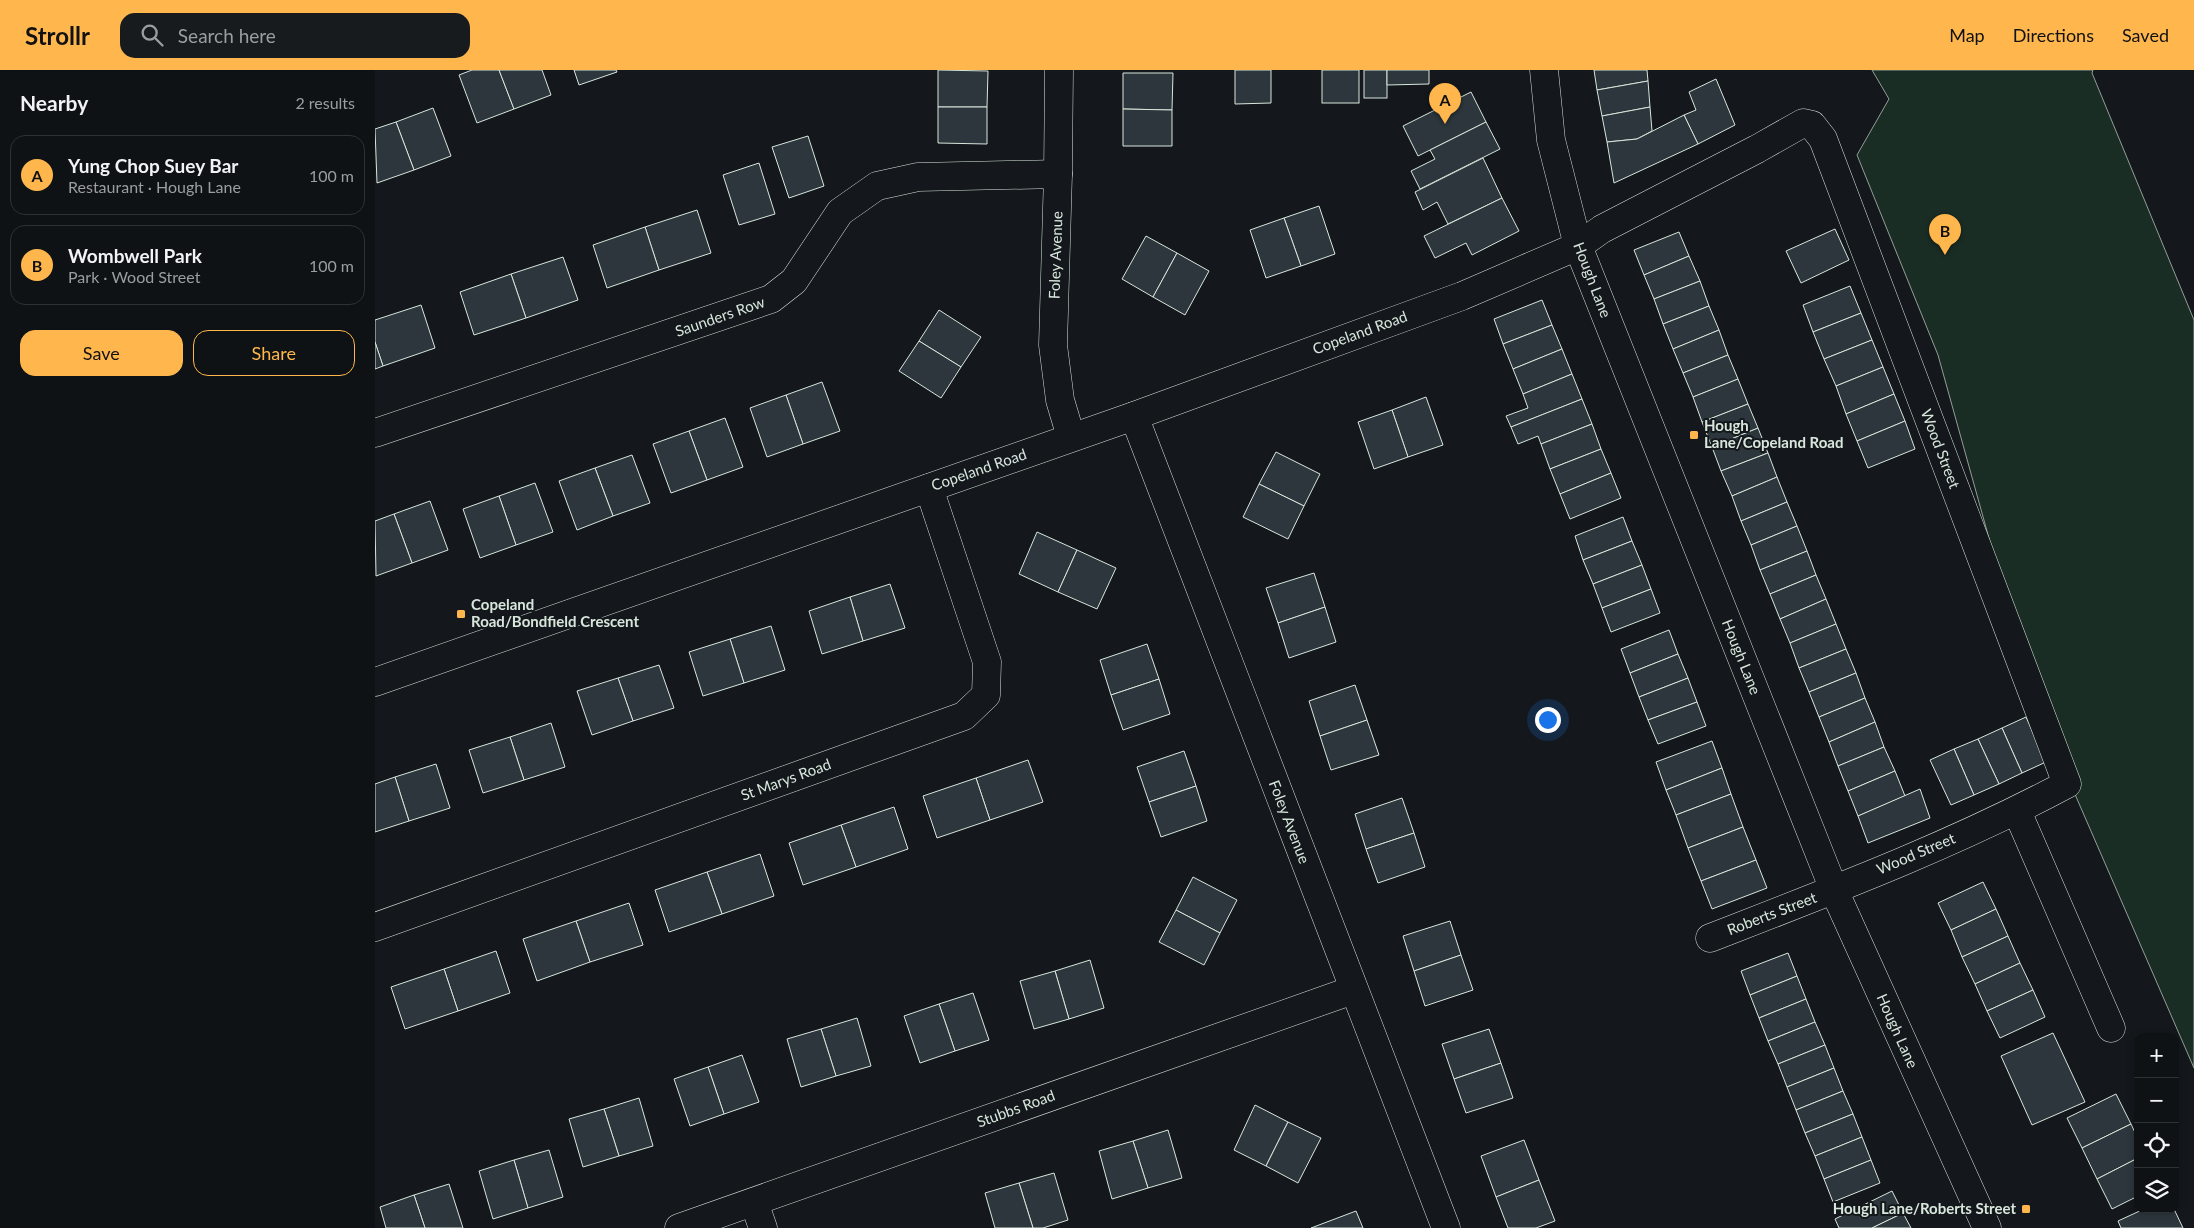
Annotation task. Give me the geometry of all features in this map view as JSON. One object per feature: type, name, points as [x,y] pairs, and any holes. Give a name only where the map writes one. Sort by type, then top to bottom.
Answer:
[{"type":"street","name":"Foley Avenue","points":[[1059,70],[1053,345],[1060,400],[1071,437]]},
{"type":"street","name":"Hough Lane","points":[[1544,70],[1551,140],[1578,246],[1834,890],[1987,1228]]},
{"type":"street","name":"Wood Street","points":[[1578,246],[1602,229],[1757,149],[1803,123],[1812,126],[1823,139],[2067,784],[2017,811],[1834,890]]},
{"type":"street","name":"Saunders Row","points":[[375,433],[771,299],[793,282],[840,212],[877,186],[917,177],[1058,174]]},
{"type":"street","name":"Copeland Road","points":[[375,682],[1134,416],[1462,296],[1578,246]]},
{"type":"street","name":"Foley Avenue","points":[[1134,416],[1446,1228]]},
{"type":"street","name":"St Marys Road","points":[[375,927],[965,716],[986,695],[987,662],[929,488]]},
{"type":"street","points":[[2017,811],[2111,1028]]},
{"type":"street","name":"Roberts Street","points":[[1710,938],[1834,890]]},
{"type":"street","name":"Stubbs Road","points":[[679,1228],[1353,990]]},
{"type":"street","points":[[754,1202],[763,1228]]},
{"type":"green space","points":[[1872,70],[2093,70],[2092,73],[2194,320],[2194,1068],[2034,700],[1938,355],[1857,155],[1889,99]]},
{"type":"building","points":[[472,70],[499,70],[514,109],[477,123],[459,75]]},
{"type":"building","points":[[499,70],[542,70],[551,95],[514,109]]},
{"type":"building","points":[[574,70],[616,70],[617,72],[579,85]]},
{"type":"building","points":[[938,70],[988,71],[987,107],[938,107]]},
{"type":"building","points":[[1235,70],[1271,70],[1271,103],[1235,104]]},
{"type":"building","points":[[1322,70],[1359,70],[1359,103],[1322,103]]},
{"type":"building","points":[[1364,70],[1387,70],[1387,98],[1364,98]]},
{"type":"building","points":[[1387,70],[1429,70],[1429,84],[1387,85]]},
{"type":"building","points":[[1594,70],[1647,70],[1648,81],[1597,90]]},
{"type":"building","points":[[1123,73],[1173,73],[1172,110],[1123,109]]},
{"type":"building","points":[[1716,79],[1735,125],[1698,144],[1684,115],[1696,110],[1689,92]]},
{"type":"building","points":[[1648,81],[1650,107],[1602,116],[1597,90]]},
{"type":"building","points":[[1471,92],[1486,122],[1418,156],[1403,126]]},
{"type":"building","points":[[938,107],[987,107],[987,144],[938,143]]},
{"type":"building","points":[[1650,107],[1652,131],[1637,139],[1607,142],[1602,116]]},
{"type":"building","points":[[433,108],[451,156],[414,170],[396,122]]},
{"type":"building","points":[[1123,109],[1172,110],[1172,146],[1123,146]]},
{"type":"building","points":[[1684,115],[1698,144],[1614,183],[1607,142],[1637,139]]},
{"type":"building","points":[[396,122],[414,170],[377,183],[375,129]]},
{"type":"building","points":[[1486,122],[1500,149],[1420,189],[1411,171],[1435,159],[1430,150]]},
{"type":"building","points":[[808,136],[824,186],[789,198],[772,147]]},
{"type":"building","points":[[1483,158],[1502,198],[1448,224],[1437,202],[1423,210],[1415,192]]},
{"type":"building","points":[[759,163],[775,214],[739,225],[723,175]]},
{"type":"building","points":[[1502,198],[1519,231],[1472,255],[1466,243],[1435,258],[1424,236]]},
{"type":"building","points":[[1319,206],[1335,254],[1301,266],[1284,218]]},
{"type":"building","points":[[697,210],[711,253],[659,270],[645,227]]},
{"type":"building","points":[[1284,218],[1301,266],[1266,278],[1250,230]]},
{"type":"building","points":[[645,227],[659,270],[607,288],[593,245]]},
{"type":"building","points":[[1835,229],[1849,260],[1801,283],[1786,251]]},
{"type":"building","points":[[1679,232],[1689,256],[1644,275],[1634,250]]},
{"type":"building","points":[[1146,236],[1177,253],[1153,297],[1122,279]]},
{"type":"building","points":[[1177,253],[1209,271],[1185,315],[1153,297]]},
{"type":"building","points":[[1689,256],[1700,281],[1654,299],[1644,275]]},
{"type":"building","points":[[563,257],[578,300],[526,318],[511,274]]},
{"type":"building","points":[[511,274],[526,318],[474,335],[460,292]]},
{"type":"building","points":[[1700,281],[1709,306],[1663,324],[1654,299]]},
{"type":"building","points":[[1850,286],[1861,313],[1813,332],[1803,305]]},
{"type":"building","points":[[1542,300],[1552,325],[1503,344],[1494,319]]},
{"type":"building","points":[[421,305],[435,348],[383,366],[375,342],[375,320]]},
{"type":"building","points":[[1709,306],[1719,330],[1673,349],[1663,324]]},
{"type":"building","points":[[939,310],[981,337],[961,367],[919,341]]},
{"type":"building","points":[[1861,313],[1872,340],[1824,359],[1813,332]]},
{"type":"building","points":[[1552,325],[1562,349],[1513,369],[1503,344]]},
{"type":"building","points":[[1719,330],[1728,355],[1683,373],[1673,349]]},
{"type":"building","points":[[1872,340],[1883,367],[1836,386],[1824,359]]},
{"type":"building","points":[[919,341],[961,367],[941,398],[899,371]]},
{"type":"building","points":[[375,342],[383,366],[375,369]]},
{"type":"building","points":[[1562,349],[1572,374],[1523,394],[1513,369]]},
{"type":"building","points":[[1728,355],[1738,379],[1693,397],[1683,373]]},
{"type":"building","points":[[1883,367],[1894,394],[1846,414],[1836,386]]},
{"type":"building","points":[[1572,374],[1582,399],[1511,427],[1506,416],[1528,408],[1523,394]]},
{"type":"building","points":[[1738,379],[1748,404],[1702,422],[1693,397]]},
{"type":"building","points":[[822,382],[840,431],[803,444],[786,395]]},
{"type":"building","points":[[1894,394],[1905,421],[1857,441],[1846,414]]},
{"type":"building","points":[[786,395],[803,444],[767,457],[750,408]]},
{"type":"building","points":[[1426,397],[1443,445],[1408,457],[1392,410]]},
{"type":"building","points":[[1582,399],[1592,424],[1541,444],[1538,436],[1518,444],[1511,427]]},
{"type":"building","points":[[1748,404],[1758,428],[1712,447],[1702,422]]},
{"type":"building","points":[[1392,410],[1408,457],[1374,469],[1358,422]]},
{"type":"building","points":[[725,418],[743,467],[707,480],[689,431]]},
{"type":"building","points":[[1905,421],[1915,449],[1868,468],[1857,441]]},
{"type":"building","points":[[1592,424],[1601,449],[1550,469],[1541,444]]},
{"type":"building","points":[[1758,428],[1768,453],[1721,471],[1712,447]]},
{"type":"building","points":[[689,431],[707,480],[671,493],[653,444]]},
{"type":"building","points":[[1601,449],[1611,473],[1560,494],[1550,469]]},
{"type":"building","points":[[1276,452],[1320,474],[1304,506],[1259,484]]},
{"type":"building","points":[[1768,453],[1777,477],[1732,496],[1721,471]]},
{"type":"building","points":[[632,455],[650,503],[613,516],[595,468]]},
{"type":"building","points":[[595,468],[613,516],[577,530],[559,481]]},
{"type":"building","points":[[1611,473],[1621,498],[1570,519],[1560,494]]},
{"type":"building","points":[[1777,477],[1787,502],[1741,521],[1732,496]]},
{"type":"building","points":[[535,483],[553,532],[516,545],[499,496]]},
{"type":"building","points":[[1259,484],[1304,506],[1288,539],[1243,517]]},
{"type":"building","points":[[499,496],[516,545],[480,558],[463,509]]},
{"type":"building","points":[[430,501],[448,550],[412,563],[394,514]]},
{"type":"building","points":[[1787,502],[1797,526],[1751,545],[1741,521]]},
{"type":"building","points":[[394,514],[412,563],[376,576],[375,521]]},
{"type":"building","points":[[1623,517],[1632,541],[1583,560],[1575,536]]},
{"type":"building","points":[[1797,526],[1807,551],[1760,570],[1751,545]]},
{"type":"building","points":[[1037,532],[1077,550],[1058,592],[1019,574]]},
{"type":"building","points":[[1632,541],[1642,565],[1593,584],[1583,560]]},
{"type":"building","points":[[1077,550],[1116,568],[1097,609],[1058,592]]},
{"type":"building","points":[[1807,551],[1816,575],[1770,594],[1760,570]]},
{"type":"building","points":[[1642,565],[1651,589],[1602,608],[1593,584]]},
{"type":"building","points":[[1314,573],[1325,607],[1278,623],[1266,588]]},
{"type":"building","points":[[1816,575],[1826,599],[1780,619],[1770,594]]},
{"type":"building","points":[[890,584],[905,628],[863,641],[850,597]]},
{"type":"building","points":[[1651,589],[1660,613],[1611,632],[1602,608]]},
{"type":"building","points":[[850,597],[863,641],[822,654],[809,611]]},
{"type":"building","points":[[1826,599],[1836,624],[1790,643],[1780,619]]},
{"type":"building","points":[[1325,607],[1336,642],[1289,658],[1278,623]]},
{"type":"building","points":[[1836,624],[1846,649],[1799,668],[1790,643]]},
{"type":"building","points":[[771,626],[785,670],[744,683],[730,639]]},
{"type":"building","points":[[1669,630],[1678,654],[1630,673],[1621,649]]},
{"type":"building","points":[[730,639],[744,683],[703,696],[689,652]]},
{"type":"building","points":[[1147,644],[1159,679],[1111,695],[1100,660]]},
{"type":"building","points":[[1846,649],[1856,673],[1809,692],[1799,668]]},
{"type":"building","points":[[1678,654],[1688,678],[1639,697],[1630,673]]},
{"type":"building","points":[[659,665],[674,708],[633,721],[618,678]]},
{"type":"building","points":[[1856,673],[1865,698],[1819,717],[1809,692]]},
{"type":"building","points":[[618,678],[633,721],[592,735],[577,691]]},
{"type":"building","points":[[1688,678],[1697,702],[1648,720],[1639,697]]},
{"type":"building","points":[[1159,679],[1170,714],[1123,730],[1111,695]]},
{"type":"building","points":[[1355,685],[1367,720],[1320,736],[1309,701]]},
{"type":"building","points":[[1865,698],[1875,722],[1829,742],[1819,717]]},
{"type":"building","points":[[1697,702],[1706,726],[1658,744],[1648,720]]},
{"type":"building","points":[[2026,717],[2046,762],[2022,773],[2002,728]]},
{"type":"building","points":[[1367,720],[1379,755],[1331,770],[1320,736]]},
{"type":"building","points":[[1875,722],[1884,747],[1838,766],[1829,742]]},
{"type":"building","points":[[551,723],[565,767],[524,780],[510,737]]},
{"type":"building","points":[[2002,728],[2022,773],[1999,784],[1978,739]]},
{"type":"building","points":[[510,737],[524,780],[483,793],[469,750]]},
{"type":"building","points":[[1978,739],[1999,784],[1974,795],[1954,749]]},
{"type":"building","points":[[1712,741],[1722,768],[1666,790],[1656,762]]},
{"type":"building","points":[[1884,747],[1895,771],[1848,791],[1838,766]]},
{"type":"building","points":[[1954,749],[1974,795],[1951,805],[1930,760]]},
{"type":"building","points":[[1184,751],[1196,786],[1149,802],[1137,767]]},
{"type":"building","points":[[1028,760],[1043,802],[990,820],[976,778]]},
{"type":"building","points":[[436,764],[450,808],[409,821],[395,777]]},
{"type":"building","points":[[1722,768],[1731,794],[1676,815],[1666,790]]},
{"type":"building","points":[[1895,771],[1905,796],[1858,816],[1848,791]]},
{"type":"building","points":[[395,777],[409,821],[375,832],[375,784]]},
{"type":"building","points":[[976,778],[990,820],[937,838],[923,796]]},
{"type":"building","points":[[1196,786],[1207,821],[1161,837],[1149,802]]},
{"type":"building","points":[[1920,789],[1930,818],[1868,843],[1858,816]]},
{"type":"building","points":[[1731,794],[1743,827],[1688,848],[1676,815]]},
{"type":"building","points":[[1402,798],[1414,833],[1366,849],[1355,814]]},
{"type":"building","points":[[894,807],[908,849],[856,867],[841,825]]},
{"type":"building","points":[[841,825],[856,867],[803,885],[789,843]]},
{"type":"building","points":[[1743,827],[1756,860],[1701,881],[1688,848]]},
{"type":"building","points":[[1414,833],[1425,867],[1378,883],[1366,849]]},
{"type":"building","points":[[760,854],[774,896],[722,914],[707,872]]},
{"type":"building","points":[[1756,860],[1767,888],[1712,909],[1701,881]]},
{"type":"building","points":[[707,872],[722,914],[669,932],[655,890]]},
{"type":"building","points":[[1193,877],[1237,900],[1220,933],[1176,910]]},
{"type":"building","points":[[1983,882],[1996,909],[1951,930],[1938,903]]},
{"type":"building","points":[[629,903],[643,945],[590,962],[576,921]]},
{"type":"building","points":[[1996,909],[2008,936],[1962,957],[1951,930]]},
{"type":"building","points":[[1176,910],[1220,933],[1204,965],[1159,942]]},
{"type":"building","points":[[576,921],[590,962],[537,981],[523,939]]},
{"type":"building","points":[[1450,921],[1461,955],[1414,971],[1403,936]]},
{"type":"building","points":[[2008,936],[2020,963],[1975,984],[1962,957]]},
{"type":"building","points":[[496,951],[510,993],[458,1011],[444,969]]},
{"type":"building","points":[[1788,953],[1797,976],[1750,995],[1741,971]]},
{"type":"building","points":[[1461,955],[1473,990],[1425,1006],[1414,971]]},
{"type":"building","points":[[1090,960],[1104,1008],[1069,1019],[1055,971]]},
{"type":"building","points":[[2020,963],[2033,990],[1987,1011],[1975,984]]},
{"type":"building","points":[[444,969],[458,1011],[405,1029],[391,987]]},
{"type":"building","points":[[1055,971],[1069,1019],[1034,1029],[1020,981]]},
{"type":"building","points":[[1797,976],[1806,999],[1759,1018],[1750,995]]},
{"type":"building","points":[[2033,990],[2045,1017],[2000,1038],[1987,1011]]},
{"type":"building","points":[[973,993],[989,1040],[955,1051],[939,1004]]},
{"type":"building","points":[[1806,999],[1815,1022],[1768,1041],[1759,1018]]},
{"type":"building","points":[[939,1004],[955,1051],[920,1063],[904,1016]]},
{"type":"building","points":[[857,1018],[871,1066],[836,1076],[821,1029]]},
{"type":"building","points":[[1815,1022],[1825,1045],[1778,1064],[1768,1041]]},
{"type":"building","points":[[821,1029],[836,1076],[801,1087],[787,1039]]},
{"type":"building","points":[[1489,1029],[1501,1063],[1454,1079],[1442,1044]]},
{"type":"building","points":[[2053,1033],[2085,1102],[2032,1125],[2001,1056]]},
{"type":"building","points":[[1825,1045],[1834,1068],[1787,1087],[1778,1064]]},
{"type":"building","points":[[742,1055],[759,1102],[724,1114],[708,1067]]},
{"type":"building","points":[[1501,1063],[1513,1098],[1466,1113],[1454,1079]]},
{"type":"building","points":[[708,1067],[724,1114],[690,1126],[674,1079]]},
{"type":"building","points":[[1834,1068],[1843,1091],[1796,1110],[1787,1087]]},
{"type":"building","points":[[1843,1091],[1853,1114],[1805,1133],[1796,1110]]},
{"type":"building","points":[[2116,1094],[2131,1124],[2082,1148],[2067,1118]]},
{"type":"building","points":[[639,1098],[653,1146],[619,1156],[604,1109]]},
{"type":"building","points":[[1255,1105],[1288,1122],[1266,1166],[1234,1150]]},
{"type":"building","points":[[604,1109],[619,1156],[583,1167],[569,1119]]},
{"type":"building","points":[[1853,1114],[1862,1137],[1815,1156],[1805,1133]]},
{"type":"building","points":[[1288,1122],[1321,1138],[1298,1183],[1266,1166]]},
{"type":"building","points":[[2131,1124],[2134,1130],[2134,1160],[2097,1179],[2082,1148]]},
{"type":"building","points":[[1168,1130],[1182,1178],[1148,1188],[1133,1141]]},
{"type":"building","points":[[1862,1137],[1871,1160],[1824,1179],[1815,1156]]},
{"type":"building","points":[[1524,1140],[1539,1180],[1496,1197],[1481,1156]]},
{"type":"building","points":[[1133,1141],[1148,1188],[1112,1199],[1099,1151]]},
{"type":"building","points":[[549,1150],[563,1197],[528,1208],[514,1160]]},
{"type":"building","points":[[514,1160],[528,1208],[493,1219],[479,1171]]},
{"type":"building","points":[[1871,1160],[1880,1183],[1833,1202],[1824,1179]]},
{"type":"building","points":[[2134,1160],[2134,1198],[2112,1209],[2097,1179]]},
{"type":"building","points":[[1054,1173],[1068,1220],[1043,1228],[1033,1228],[1019,1183]]},
{"type":"building","points":[[1539,1180],[1555,1221],[1536,1228],[1508,1228],[1496,1197]]},
{"type":"building","points":[[1019,1183],[1033,1228],[995,1228],[985,1193]]},
{"type":"building","points":[[449,1184],[463,1228],[425,1228],[414,1195]]},
{"type":"building","points":[[1892,1191],[1903,1213],[1872,1228],[1839,1228],[1835,1219]]},
{"type":"building","points":[[414,1195],[425,1228],[386,1228],[380,1207]]},
{"type":"building","points":[[1356,1211],[1363,1228],[1311,1228]]},
{"type":"building","points":[[1903,1213],[1911,1228],[1872,1228]]},
{"type":"building","points":[[2135,1213],[2176,1213],[2183,1228],[2121,1228],[2118,1221]]},
{"type":"place","name":"Yung Chop Suey Bar","points":[[1445,124]]},
{"type":"place","name":"Wombwell Park","points":[[1945,255]]},
{"type":"place","name":"Hough Lane/Copeland Road","points":[[1694,435]]},
{"type":"place","name":"Copeland Road/Bondfield Crescent","points":[[461,614]]},
{"type":"place","name":"Hough Lane/Roberts Street","points":[[2026,1209]]}]
